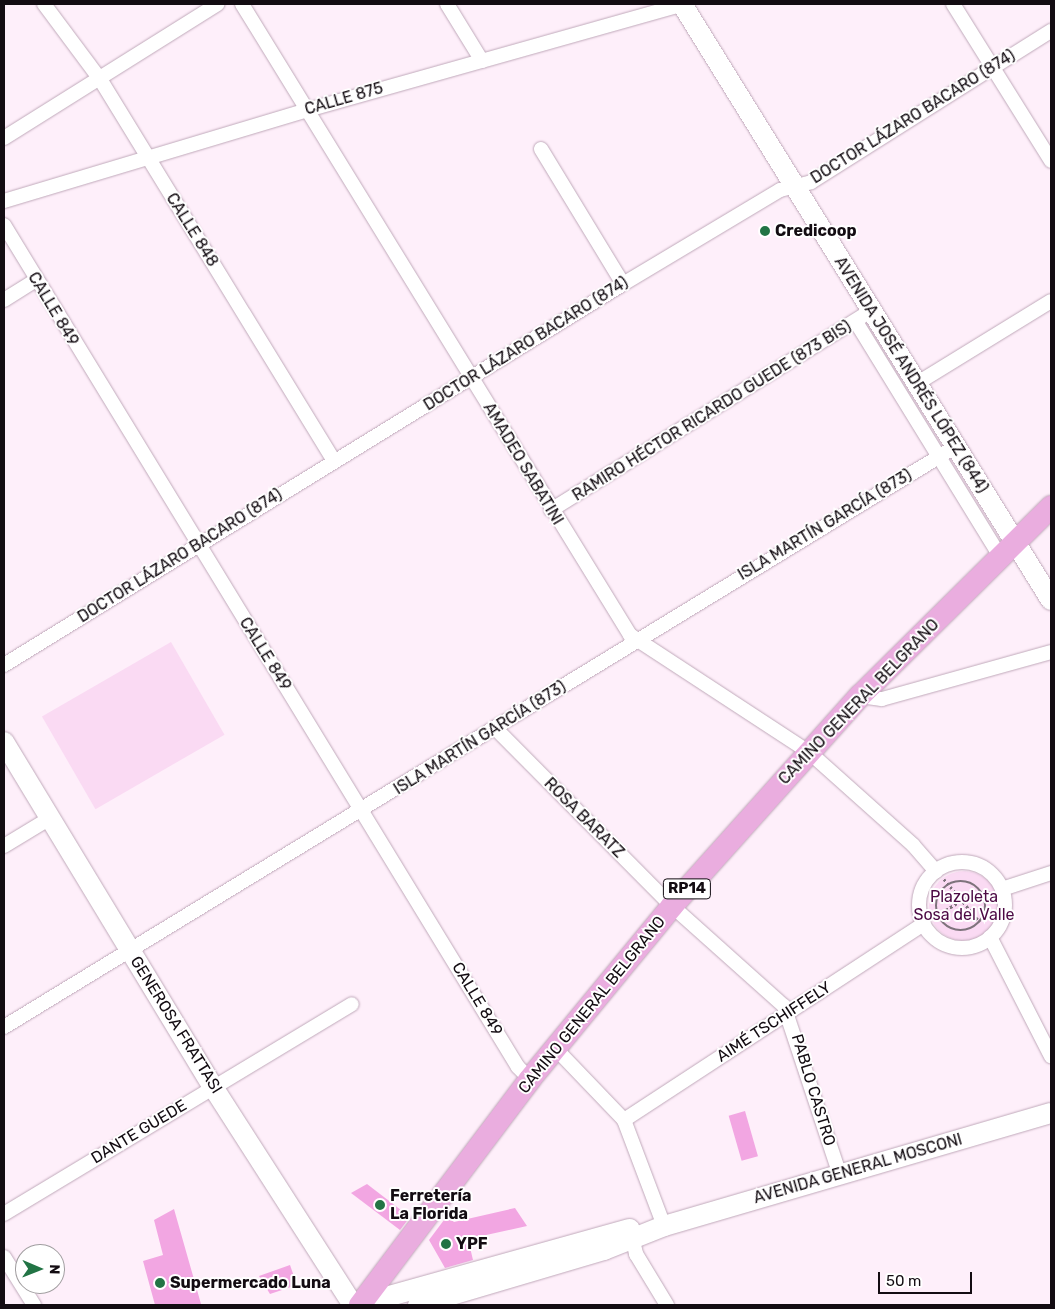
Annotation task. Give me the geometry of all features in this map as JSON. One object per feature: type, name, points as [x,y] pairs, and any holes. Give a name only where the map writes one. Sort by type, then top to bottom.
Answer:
[{"type":"main road","name":"AVENIDA JOSÉ ANDRÉS LÓPEZ (844)","points":[[683,4],[793,186],[864,317],[916,384],[947,452],[1008,549],[1051,600]]},
{"type":"main road","name":"CAMINO GENERAL BELGRANO","points":[[358,1305],[530,1079],[672,906],[860,696],[1051,507]]},
{"type":"main road","name":"GENEROSA FRATTASI","points":[[4,742],[213,1087],[358,1305]]},
{"type":"main road","name":"AVENIDA GENERAL MOSCONI","points":[[358,1305],[664,1226],[1051,1113]]},
{"type":"main road","name":"AVENIDA GENERAL MOSCONI","points":[[418,1305],[631,1234]]},
{"type":"street","name":"CALLE 848","points":[[44,4],[100,79],[334,460]]},
{"type":"street","points":[[4,138],[218,4]]},
{"type":"street","name":"AMADEO SABATINI","points":[[242,4],[552,510],[636,640],[809,752],[914,845],[936,871]]},
{"type":"street","points":[[447,4],[482,61]]},
{"type":"street","name":"CALLE 875","points":[[4,201],[306,110],[683,4]]},
{"type":"street","points":[[953,4],[1051,161]]},
{"type":"street","name":"DOCTOR LÁZARO BACARO (874)","points":[[4,665],[334,460],[623,284],[793,186],[811,182],[1051,31]]},
{"type":"street","points":[[541,149],[623,284]]},
{"type":"street","name":"CALLE 849","points":[[4,225],[35,281],[518,1067],[530,1079]]},
{"type":"street","points":[[4,300],[35,281]]},
{"type":"street","points":[[916,384],[1051,301]]},
{"type":"street","points":[[864,317],[947,452]]},
{"type":"street","name":"RAMIRO HÉCTOR RICARDO GUEDE (873 BIS)","points":[[552,510],[864,317]]},
{"type":"street","name":"ISLA MARTÍN GARCÍA (873)","points":[[4,1027],[496,729],[636,640],[947,452]]},
{"type":"street","points":[[860,696],[882,699],[1051,652]]},
{"type":"street","name":"ROSA BARATZ","points":[[496,729],[672,906]]},
{"type":"street","points":[[4,846],[50,818]]},
{"type":"street","points":[[960,862],[973,863],[990,873],[1002,889],[1004,910],[990,937],[967,948],[941,943],[923,924],[920,895],[936,871],[960,862]]},
{"type":"street","points":[[1002,889],[1051,873]]},
{"type":"street","name":"PABLO CASTRO","points":[[672,906],[789,1013],[840,1175]]},
{"type":"street","name":"AIMÉ TSCHIFFELY","points":[[624,1120],[923,924]]},
{"type":"street","points":[[990,937],[1051,1056]]},
{"type":"street","name":"DANTE GUEDE","points":[[4,1214],[352,1004]]},
{"type":"street","points":[[556,1049],[624,1120],[664,1226]]},
{"type":"street","points":[[631,1234],[667,1305]]},
{"type":"street","points":[[4,1257],[34,1305]]},
{"type":"path","points":[[936,871],[964,899],[990,937]]},
{"type":"path","points":[[969,883],[983,894],[986,907],[980,922],[957,931],[938,915],[937,899],[949,884],[969,883]]},
{"type":"path","points":[[923,924],[964,899],[1002,889]]},
{"type":"green space","points":[[171,642],[224,735],[95,809],[42,716]]},
{"type":"green space","name":"Plazoleta Sosa del Valle","points":[[964,871],[983,877],[993,887],[999,906],[993,925],[983,935],[964,941],[945,935],[935,925],[929,906],[935,887],[945,877]]},
{"type":"building","points":[[745,1111],[758,1156],[742,1161],[729,1116]]},
{"type":"building","name":"Ferretería La Florida","points":[[367,1184],[410,1217],[400,1230],[351,1193]]},
{"type":"building","points":[[515,1208],[527,1226],[468,1239],[473,1260],[445,1268],[429,1240],[447,1216],[454,1222]]},
{"type":"building","points":[[174,1209],[201,1304],[155,1305],[143,1261],[163,1255],[154,1220]]},
{"type":"building","points":[[290,1265],[297,1285],[270,1294],[259,1276]]},
{"type":"place","name":"Credicoop","points":[[765,231]]},
{"type":"place","name":"Ferretería La Florida","points":[[380,1205]]},
{"type":"place","name":"YPF","points":[[446,1244]]},
{"type":"place","name":"Supermercado Luna","points":[[160,1283]]}]
